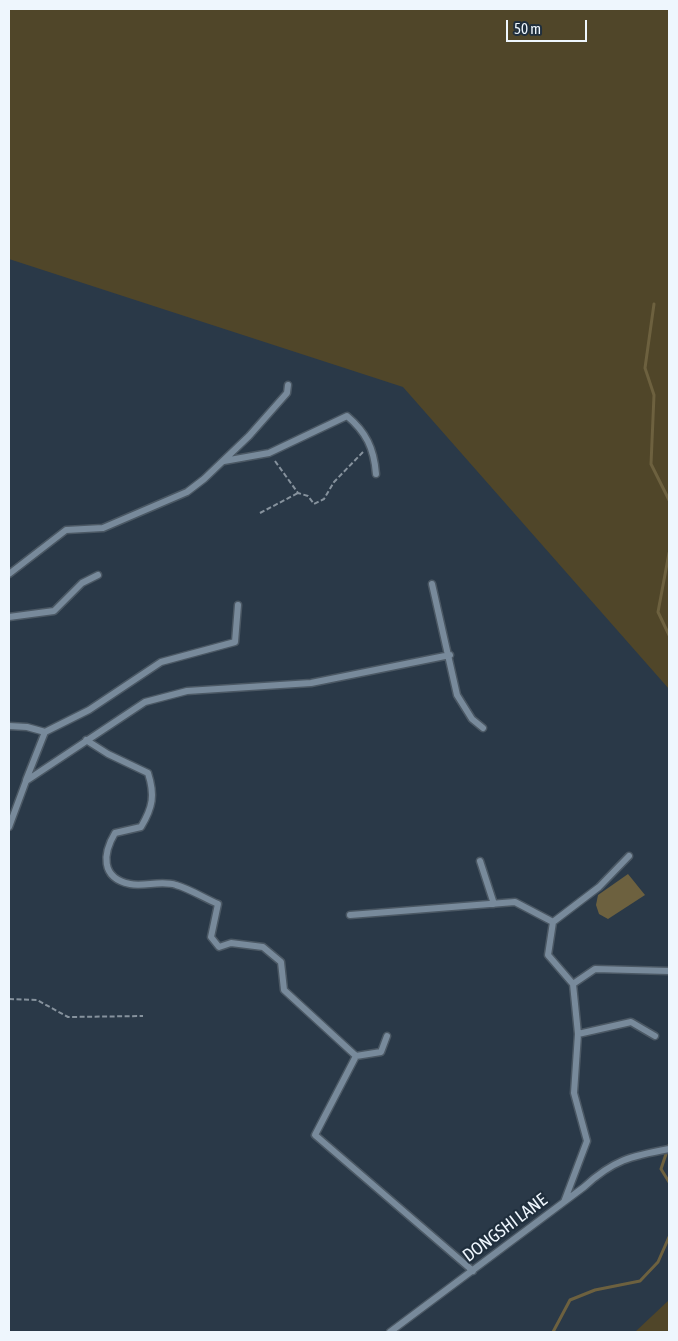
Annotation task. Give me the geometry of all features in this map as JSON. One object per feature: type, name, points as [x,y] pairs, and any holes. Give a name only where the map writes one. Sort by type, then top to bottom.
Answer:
[{"type":"lane","points":[[9,574],[66,530],[103,528],[156,507],[187,492],[249,436],[287,394],[288,385]]},
{"type":"lane","points":[[223,461],[269,453],[346,416],[362,428],[375,459],[376,474]]},
{"type":"lane","points":[[9,617],[54,611],[82,583],[98,575]]},
{"type":"lane","points":[[432,584],[450,655],[457,695],[472,719],[483,728]]},
{"type":"lane","points":[[9,726],[27,727],[45,732],[89,710],[162,662],[235,642],[238,605]]},
{"type":"lane","points":[[26,781],[145,702],[186,691],[312,683],[450,655]]},
{"type":"lane","points":[[9,827],[45,732]]},
{"type":"lane","points":[[86,740],[108,754],[148,772],[153,788],[150,811],[140,827],[115,833],[107,847],[105,864],[113,876],[129,884],[174,884],[218,904],[211,937],[219,947],[231,943],[263,948],[281,962],[284,990],[356,1056]]},
{"type":"lane","points":[[564,1202],[587,1141],[574,1093],[578,1034],[573,984],[548,955],[553,922],[599,887],[628,856]]},
{"type":"lane","points":[[480,861],[494,904]]},
{"type":"lane","points":[[350,915],[515,902],[553,922]]},
{"type":"lane","points":[[573,984],[595,969],[669,971]]},
{"type":"lane","points":[[578,1034],[631,1022],[655,1036]]},
{"type":"lane","points":[[356,1056],[381,1052],[387,1036]]},
{"type":"lane","points":[[356,1056],[315,1135],[473,1271]]},
{"type":"lane","name":"DONGSHI LANE","points":[[390,1332],[564,1202],[602,1170],[618,1161],[669,1149]]},
{"type":"path","points":[[269,453],[298,493],[308,496],[314,504],[324,499],[334,482],[370,446]]},
{"type":"path","points":[[260,514],[298,493]]},
{"type":"path","points":[[9,999],[37,1000],[68,1017],[143,1016]]},
{"type":"shaded area","points":[[9,9],[669,9],[669,689],[403,387],[9,259]]},
{"type":"shaded area","points":[[628,874],[645,895],[608,919],[599,914],[596,905],[598,895]]},
{"type":"shaded area","points":[[669,1300],[669,1332],[635,1332]]},
{"type":"waterway","points":[[654,304],[645,368],[654,395],[651,464],[669,500]]},
{"type":"waterway","points":[[669,553],[658,612],[669,635]]},
{"type":"waterway","points":[[669,1145],[661,1169],[669,1182]]},
{"type":"waterway","points":[[553,1332],[570,1300],[595,1290],[640,1281],[658,1262],[669,1237]]}]
